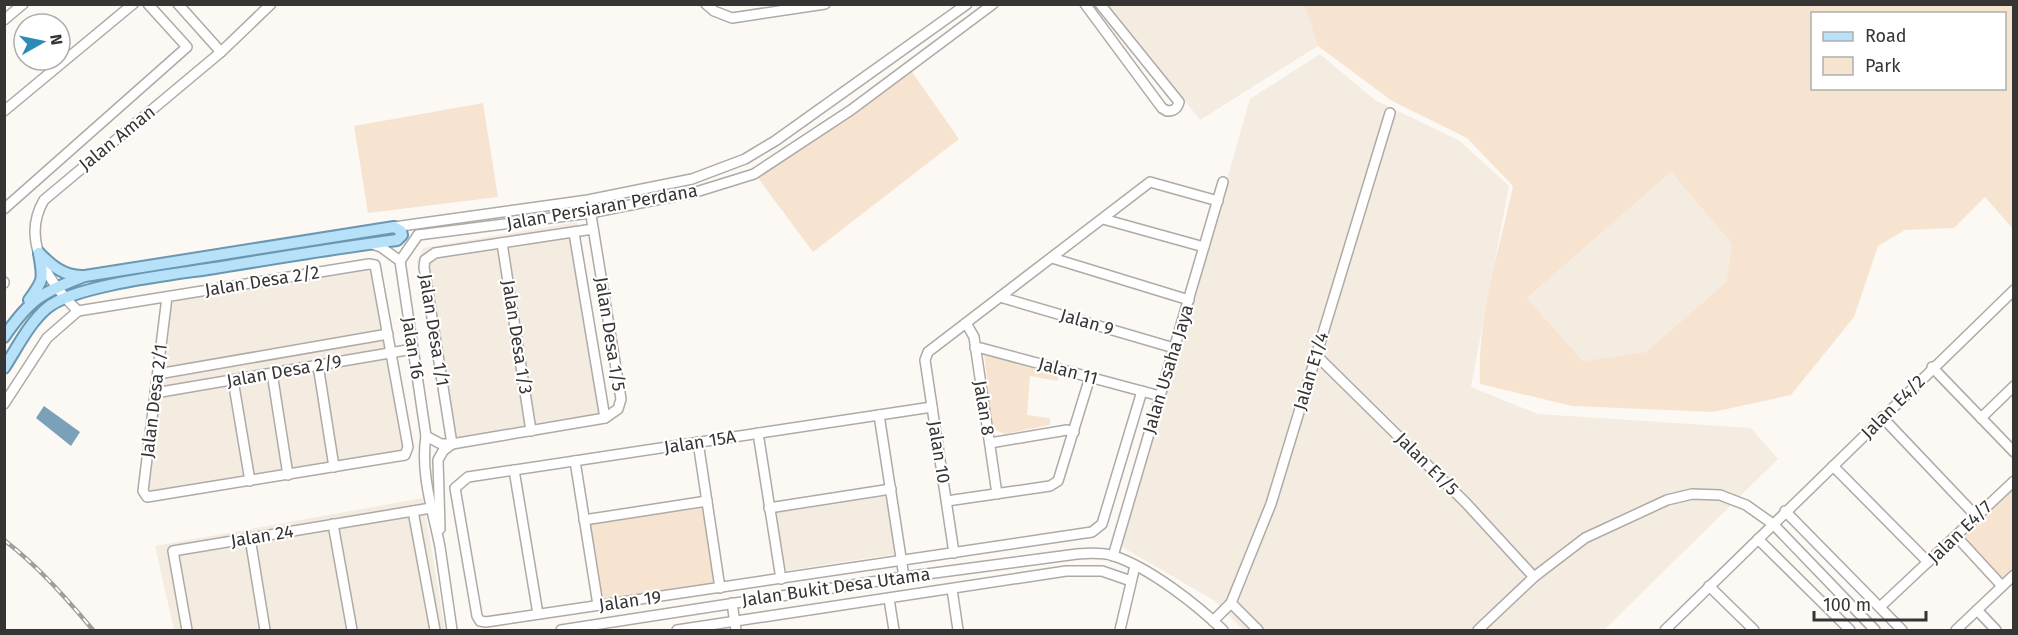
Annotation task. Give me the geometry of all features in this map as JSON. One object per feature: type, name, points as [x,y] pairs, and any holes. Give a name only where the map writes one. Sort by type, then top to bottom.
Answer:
[{"type":"main road","points":[[4,368],[31,326],[48,307],[65,298],[85,291],[157,277],[397,240],[402,235],[401,231],[394,227]]},
{"type":"main road","name":"Jalan Persiaran Perdana","points":[[21,313],[35,300],[56,287],[85,276],[394,227]]},
{"type":"main road","points":[[39,253],[51,265],[67,274],[85,276]]},
{"type":"main road","points":[[4,337],[41,285],[43,275],[39,253]]},
{"type":"street","points":[[4,20],[23,4]]},
{"type":"street","points":[[4,111],[133,4]]},
{"type":"street","points":[[4,208],[187,47],[148,4]]},
{"type":"street","points":[[178,4],[221,52]]},
{"type":"street","name":"Jalan Aman","points":[[65,298],[46,272],[39,253],[35,222],[44,200],[221,52],[271,4]]},
{"type":"street","points":[[706,4],[714,11],[732,18],[825,4]]},
{"type":"street","name":"Jalan Persiaran Perdana","points":[[394,227],[588,200],[692,179],[722,169],[745,159],[775,141],[967,4]]},
{"type":"street","name":"Jalan Persiaran Perdana","points":[[418,235],[590,213],[696,192],[754,174],[851,110],[993,4]]},
{"type":"street","points":[[1085,4],[1162,108],[1167,111],[1177,108],[1179,102],[1100,4]]},
{"type":"street","name":"Jalan E1/4","points":[[1213,621],[1231,603],[1271,504],[1390,113]]},
{"type":"street","name":"Jalan Usaha Jaya","points":[[1113,556],[1223,182]]},
{"type":"street","points":[[966,323],[1148,184],[1153,183],[1218,201]]},
{"type":"street","name":"Jalan Desa 1/5","points":[[574,232],[605,418],[618,409],[621,399],[588,200]]},
{"type":"street","points":[[1103,219],[1204,248]]},
{"type":"street","points":[[369,244],[381,247],[399,261],[418,235],[416,223]]},
{"type":"street","points":[[502,243],[593,230]]},
{"type":"street","name":"Jalan Desa 1/3","points":[[502,243],[531,430]]},
{"type":"street","name":"Jalan Desa 1/1","points":[[452,444],[424,267],[425,260],[435,253],[502,243]]},
{"type":"street","points":[[1052,258],[1189,300]]},
{"type":"street","name":"Jalan 16","points":[[399,261],[426,436],[423,450],[431,508],[452,630]]},
{"type":"street","name":"Jalan Desa 2/2","points":[[78,311],[375,265],[392,353]]},
{"type":"street","name":"Jalan E4/2","points":[[1665,630],[2013,290]]},
{"type":"street","name":"Jalan Desa 2/1","points":[[167,297],[143,491],[147,497],[154,497],[250,481]]},
{"type":"street","name":"Jalan 9","points":[[1000,297],[1174,348]]},
{"type":"street","points":[[4,404],[47,339],[78,311],[65,298]]},
{"type":"street","name":"Jalan 8","points":[[966,323],[974,337],[997,494]]},
{"type":"street","name":"Jalan 10","points":[[954,553],[926,360],[928,352],[966,323]]},
{"type":"street","points":[[158,374],[388,334]]},
{"type":"street","name":"Jalan 11","points":[[975,348],[1160,396]]},
{"type":"street","name":"Jalan Desa 2/9","points":[[155,393],[413,349]]},
{"type":"street","points":[[233,380],[250,481],[288,475],[405,455],[408,447],[392,353]]},
{"type":"street","name":"Jalan E1/5","points":[[1316,355],[1459,496],[1534,577]]},
{"type":"street","points":[[318,365],[334,467]]},
{"type":"street","points":[[1932,367],[2013,452]]},
{"type":"street","points":[[272,373],[288,475]]},
{"type":"street","points":[[947,501],[1050,486],[1058,481],[1090,377]]},
{"type":"street","points":[[1981,418],[2013,386]]},
{"type":"street","points":[[901,561],[1092,532],[1102,524],[1142,391]]},
{"type":"street","name":"Jalan 15A","points":[[480,621],[477,616],[455,488],[468,477],[933,407]]},
{"type":"street","points":[[879,415],[904,577]]},
{"type":"street","points":[[1882,417],[1976,516]]},
{"type":"street","points":[[426,436],[441,444],[452,444],[605,418]]},
{"type":"street","points":[[990,443],[1067,430],[1074,432]]},
{"type":"street","points":[[758,433],[781,579]]},
{"type":"street","points":[[698,442],[720,588]]},
{"type":"street","name":"Jalan 16","points":[[439,545],[438,460],[443,451],[452,444]]},
{"type":"street","points":[[575,461],[598,605]]},
{"type":"street","points":[[1833,466],[1928,562]]},
{"type":"street","points":[[514,470],[538,614]]},
{"type":"street","name":"Jalan E4/7","points":[[1880,608],[2013,481]]},
{"type":"street","points":[[769,508],[891,489]]},
{"type":"street","points":[[1478,630],[1534,577],[1585,538],[1639,512],[1683,496],[1703,494],[1727,497],[1746,505],[1773,524],[1875,630]]},
{"type":"street","points":[[584,520],[707,501]]},
{"type":"street","name":"Jalan 24","points":[[187,630],[173,551],[431,508]]},
{"type":"street","points":[[413,511],[435,630]]},
{"type":"street","points":[[1785,512],[1902,630]]},
{"type":"street","points":[[333,524],[352,630]]},
{"type":"street","points":[[1956,536],[2002,586]]},
{"type":"street","points":[[250,538],[266,630]]},
{"type":"street","points":[[1758,539],[1850,630]]},
{"type":"street","name":"Jalan Bukit Desa Utama","points":[[561,630],[904,577],[1077,554],[1113,556]]},
{"type":"street","points":[[1113,556],[1135,566],[1184,597],[1223,630]]},
{"type":"street","name":"Jalan 19","points":[[480,621],[486,622],[901,561]]},
{"type":"street","points":[[1120,630],[1135,566]]},
{"type":"street","name":"Jalan Bukit Desa Utama","points":[[681,630],[736,626],[1066,571],[1102,571],[1131,581]]},
{"type":"street","points":[[1956,630],[2013,575]]},
{"type":"street","points":[[1709,586],[1754,630]]},
{"type":"street","points":[[952,589],[958,630]]},
{"type":"street","points":[[889,599],[894,630]]},
{"type":"street","points":[[732,603],[736,626]]},
{"type":"street","points":[[1231,603],[1258,630]]},
{"type":"street","points":[[1977,610],[1996,630]]},
{"type":"shaded area","points":[[1109,5],[1304,5],[1318,46],[1200,120]]},
{"type":"shaded area","points":[[1320,54],[1375,100],[1460,141],[1509,186],[1471,387],[1538,414],[1751,428],[1778,459],[1604,630],[1243,630],[1215,601],[1122,547],[1250,99]]},
{"type":"shaded area","points":[[1671,172],[1732,244],[1726,282],[1646,352],[1583,361],[1527,298]]},
{"type":"shaded area","points":[[577,222],[609,412],[447,439],[417,262],[423,248]]},
{"type":"shaded area","points":[[370,270],[375,275],[403,454],[147,494],[172,301]]},
{"type":"shaded area","points":[[889,496],[897,554],[783,571],[773,513]]},
{"type":"shaded area","points":[[423,498],[445,630],[174,630],[155,546]]},
{"type":"green space","points":[[1304,5],[2013,5],[2013,229],[1985,197],[1954,228],[1905,230],[1878,246],[1854,317],[1791,395],[1713,412],[1572,406],[1480,384],[1485,309],[1513,186],[1467,138],[1392,101],[1318,46]],"holes":[[[1671,172],[1732,244],[1726,282],[1646,352],[1583,361],[1527,298]]]},
{"type":"green space","points":[[910,69],[959,139],[813,252],[755,174]]},
{"type":"green space","points":[[483,103],[498,197],[368,213],[354,126]]},
{"type":"green space","points":[[984,354],[1059,372],[1058,381],[1030,376],[1027,415],[1050,418],[1050,425],[1005,434],[993,429]]},
{"type":"green space","points":[[2013,481],[2013,575],[2002,586],[1956,536]]},
{"type":"green space","points":[[707,501],[720,588],[598,605],[584,520]]},
{"type":"water","points":[[44,406],[80,432],[71,446],[36,418]]},
{"type":"railway","points":[[4,540],[40,571],[93,630]]}]
